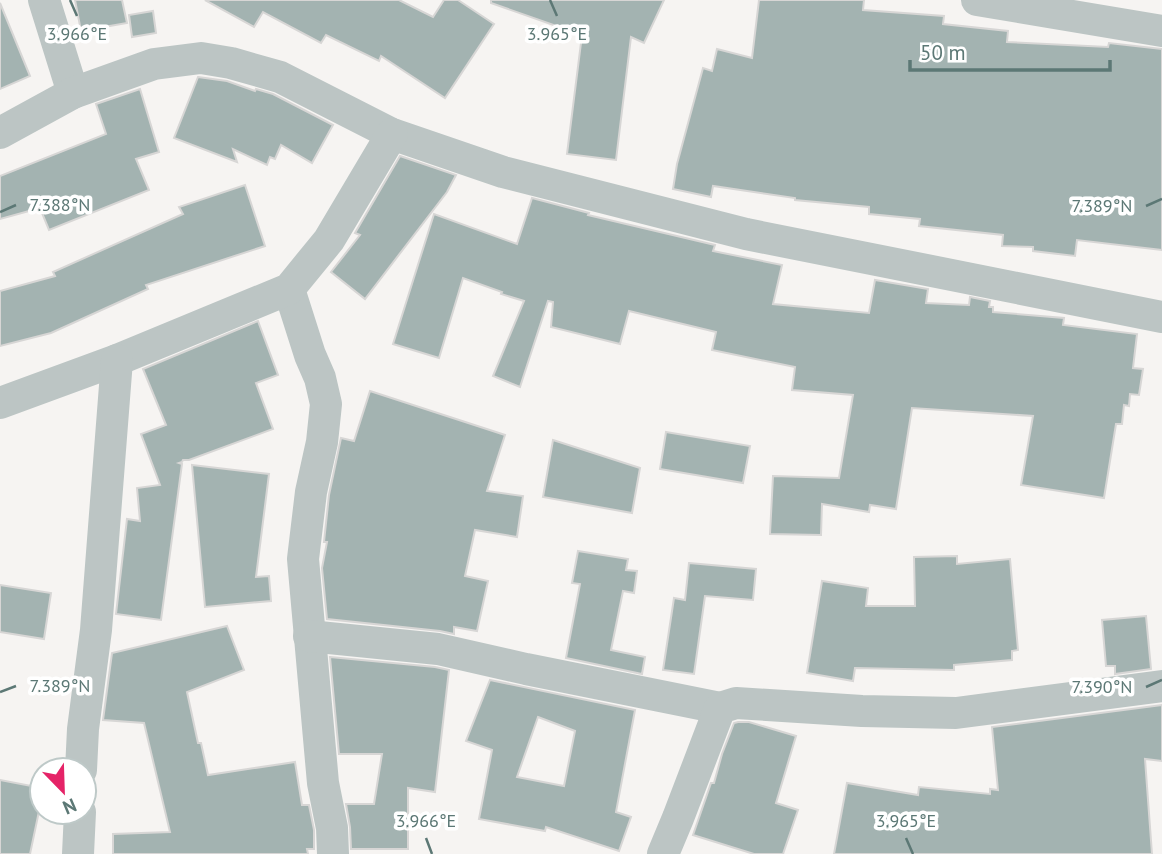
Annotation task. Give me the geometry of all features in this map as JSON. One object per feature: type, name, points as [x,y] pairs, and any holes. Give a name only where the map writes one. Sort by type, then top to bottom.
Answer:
[{"type":"street","points":[[44,0],[73,93]]},
{"type":"street","points":[[977,0],[1162,31]]},
{"type":"street","points":[[0,133],[73,93],[154,64],[201,58],[231,63],[280,77],[392,134],[503,172],[746,234],[1162,317]]},
{"type":"street","points":[[0,403],[117,360],[289,289],[329,240],[392,134]]},
{"type":"street","points":[[289,289],[320,378],[326,404],[303,559],[323,783],[332,828],[333,854]]},
{"type":"street","points":[[82,756],[97,617],[117,360]]},
{"type":"street","points":[[309,636],[438,649],[720,708],[736,703],[862,711],[956,713],[1162,686]]},
{"type":"street","points":[[663,854],[720,708]]},
{"type":"street","points":[[78,854],[79,826]]},
{"type":"building","points":[[75,0],[122,0],[127,23],[81,31]]},
{"type":"building","points":[[205,0],[399,0],[433,17],[444,0],[458,0],[494,24],[445,98],[381,56],[379,61],[326,35],[321,43],[263,12],[254,27]]},
{"type":"building","points":[[491,0],[664,0],[644,43],[631,37],[616,160],[567,154],[582,35],[491,3]]},
{"type":"building","points":[[759,0],[864,0],[863,10],[944,16],[943,24],[1008,31],[1007,42],[1108,47],[1109,43],[1162,49],[1162,250],[1077,240],[1075,256],[1033,251],[1033,247],[1002,246],[1003,235],[919,226],[920,219],[869,214],[869,207],[795,200],[713,186],[711,197],[673,189],[677,164],[703,68],[712,71],[717,49],[752,58]]},
{"type":"building","points":[[0,3],[30,76],[0,89]]},
{"type":"building","points":[[153,11],[156,33],[132,37],[129,15]]},
{"type":"building","points":[[198,77],[227,81],[273,94],[333,125],[312,163],[281,145],[275,159],[270,157],[267,165],[233,149],[237,162],[174,138]]},
{"type":"building","points":[[140,89],[159,152],[136,159],[149,190],[49,230],[40,208],[0,219],[0,176],[106,134],[96,104]]},
{"type":"building","points":[[400,156],[456,175],[447,192],[365,299],[331,272],[360,235],[355,233]]},
{"type":"building","points":[[245,185],[265,246],[146,285],[148,289],[51,333],[0,346],[0,291],[55,276],[53,272],[183,214],[179,207]]},
{"type":"building","points":[[532,198],[589,213],[588,215],[715,245],[713,251],[782,265],[773,304],[869,313],[875,280],[928,289],[926,303],[969,305],[970,297],[990,301],[989,307],[993,307],[993,312],[1064,318],[1063,325],[1137,334],[1133,368],[1143,369],[1139,395],[1130,394],[1129,406],[1124,405],[1122,424],[1116,424],[1104,498],[1021,485],[1033,416],[912,408],[896,509],[870,505],[869,512],[822,504],[821,535],[770,534],[773,476],[839,478],[853,395],[792,390],[795,367],[712,350],[716,332],[629,311],[620,344],[551,327],[553,302],[548,301],[520,387],[493,376],[524,301],[463,278],[439,358],[393,344],[434,214],[517,244]]},
{"type":"building","points":[[258,321],[278,375],[256,383],[273,429],[179,463],[182,464],[161,620],[116,614],[127,519],[140,521],[137,488],[160,485],[141,434],[166,425],[143,369]]},
{"type":"building","points":[[370,391],[505,435],[487,491],[523,496],[517,537],[475,530],[465,576],[488,581],[477,631],[454,627],[454,634],[327,619],[322,568],[327,542],[324,542],[329,495],[341,438],[354,441]]},
{"type":"building","points":[[666,432],[750,446],[743,483],[660,469]]},
{"type":"building","points":[[553,440],[640,468],[632,513],[543,497]]},
{"type":"building","points":[[192,465],[269,474],[256,577],[269,576],[271,601],[205,607]]},
{"type":"building","points":[[578,551],[628,559],[626,570],[637,571],[634,593],[623,591],[611,650],[645,657],[642,674],[566,658],[580,584],[572,583]]},
{"type":"building","points":[[957,556],[957,564],[1010,559],[1018,650],[1012,651],[1012,660],[954,665],[954,670],[855,668],[853,681],[807,673],[822,581],[868,588],[866,606],[915,606],[914,557]]},
{"type":"building","points":[[689,563],[756,569],[753,600],[705,596],[694,674],[663,670],[674,598],[685,600]]},
{"type":"building","points":[[0,585],[51,593],[44,639],[0,632]]},
{"type":"building","points":[[1146,616],[1151,669],[1115,674],[1115,666],[1106,666],[1102,620]]},
{"type":"building","points":[[227,626],[244,670],[187,692],[208,775],[295,762],[302,805],[309,805],[314,830],[314,849],[307,849],[308,854],[113,854],[113,834],[170,832],[144,723],[103,720],[112,653]]},
{"type":"building","points":[[330,657],[449,670],[435,792],[408,788],[408,849],[351,849],[346,804],[374,804],[382,754],[339,754]]},
{"type":"building","points":[[490,680],[635,710],[616,812],[631,817],[619,851],[546,827],[545,831],[479,819],[492,750],[466,741]],"holes":[[[538,717],[575,731],[564,786],[517,777]]]},
{"type":"building","points":[[1162,705],[1162,761],[1145,759],[1152,854],[834,854],[847,783],[918,795],[919,787],[990,794],[990,789],[998,790],[992,727]]},
{"type":"building","points":[[749,722],[796,736],[776,803],[798,810],[783,854],[754,854],[693,835],[734,723]]},
{"type":"building","points":[[0,780],[28,785],[28,826],[36,826],[30,854],[0,854]]}]
